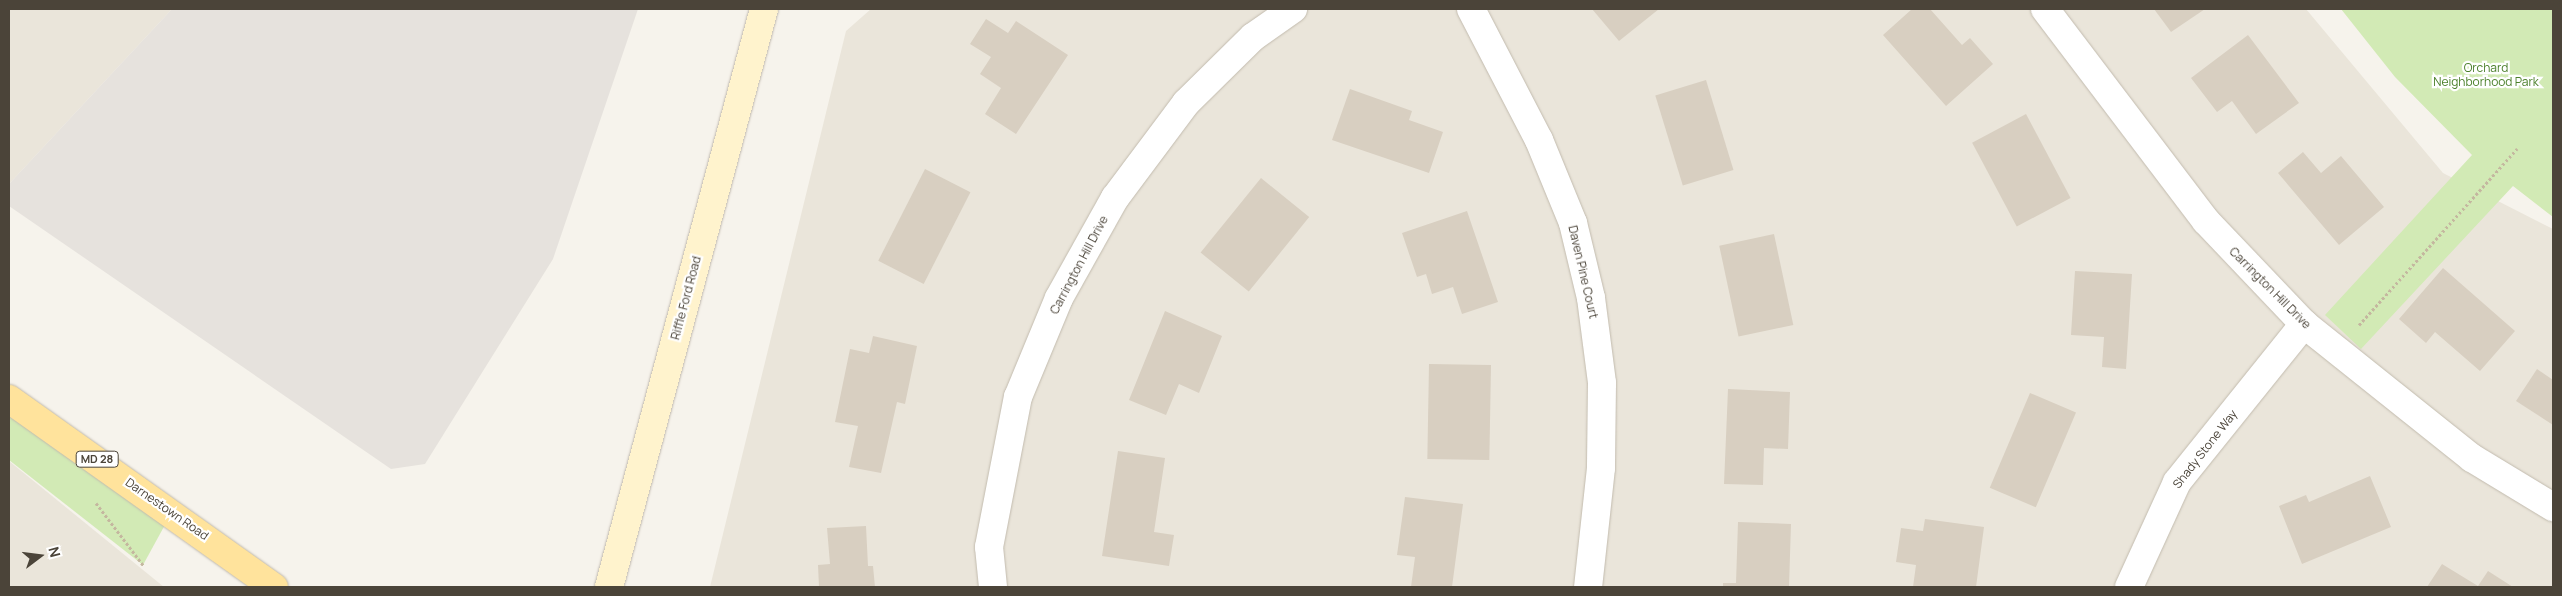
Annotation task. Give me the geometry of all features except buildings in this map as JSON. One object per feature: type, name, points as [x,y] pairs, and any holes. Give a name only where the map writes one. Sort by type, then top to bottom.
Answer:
[{"type":"main road","name":"Darnestown Road","points":[[9,399],[274,587]]},
{"type":"street","name":"Riffle Ford Road","points":[[609,587],[764,9]]},
{"type":"street","name":"Carrington Hill Drive","points":[[993,587],[989,547],[1018,397],[1059,298],[1115,198],[1186,103],[1253,37],[1293,9]]},
{"type":"street","name":"Daven Pine Court","points":[[1471,9],[1539,140],[1573,223],[1592,298],[1602,383],[1601,468],[1588,587]]},
{"type":"street","name":"Carrington Hill Drive","points":[[2045,9],[2206,222],[2304,324],[2472,458],[2553,507]]},
{"type":"street","name":"Shady Stone Way","points":[[2129,587],[2177,482],[2304,324]]},
{"type":"path","points":[[2337,350],[2517,149]]},
{"type":"path","points":[[89,498],[143,565]]},
{"type":"shaded area","points":[[9,9],[172,9],[9,184]]},
{"type":"shaded area","points":[[172,9],[638,9],[553,259],[425,464],[391,469],[9,206],[9,184]]},
{"type":"shaded area","points":[[871,9],[2306,9],[2443,173],[2553,229],[2553,587],[710,587],[846,31]]},
{"type":"shaded area","points":[[9,461],[164,587],[9,587]]},
{"type":"green space","name":"Orchard Neighborhood Park","points":[[2341,9],[2553,9],[2553,217],[2513,186],[2361,349],[2325,315],[2472,155],[2395,77]]},
{"type":"green space","points":[[9,401],[172,512],[143,565],[9,460]]}]
